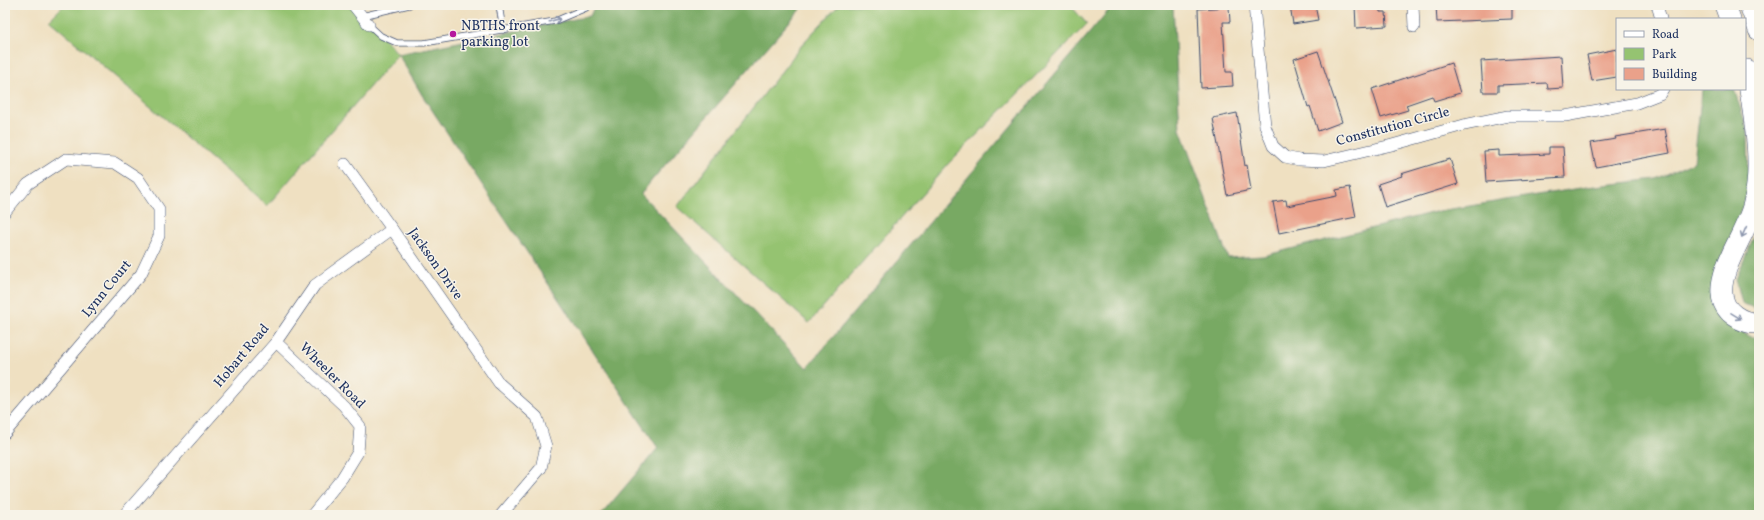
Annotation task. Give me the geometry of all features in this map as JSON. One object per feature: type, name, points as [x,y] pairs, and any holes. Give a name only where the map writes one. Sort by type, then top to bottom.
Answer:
[{"type":"highway","points":[[1725,5],[1730,18]]},
{"type":"highway","points":[[1746,67],[1759,104]]},
{"type":"highway","points":[[1746,67],[1758,154],[1758,180],[1754,205],[1726,273],[1722,296],[1726,307],[1736,316],[1749,322],[1759,323]]},
{"type":"street","points":[[353,5],[365,21]]},
{"type":"street","name":"Constitution Circle","points":[[1254,5],[1264,126],[1273,146],[1285,157],[1299,160],[1324,160],[1392,145],[1464,125],[1508,116],[1565,116],[1636,103],[1660,94],[1662,90]]},
{"type":"street","points":[[1413,5],[1414,27]]},
{"type":"street","points":[[1657,5],[1661,18]]},
{"type":"street","name":"Lynn Court","points":[[5,212],[28,184],[66,159],[115,163],[138,178],[159,210],[160,236],[141,274],[5,433]]},
{"type":"street","name":"Jackson Drive","points":[[345,164],[499,383],[537,417],[546,446],[541,468],[501,515]]},
{"type":"street","name":"Hobart Road","points":[[124,515],[276,342],[315,285],[392,229]]},
{"type":"street","name":"Wheeler Road","points":[[276,342],[344,406],[360,426],[358,452],[342,478],[312,515]]},
{"type":"lane","points":[[409,5],[365,21],[381,36],[397,43],[424,43],[555,21],[586,8],[589,5]]},
{"type":"lane","points":[[499,5],[503,30]]},
{"type":"green space","points":[[64,5],[357,5],[398,54],[267,206],[49,20]]},
{"type":"green space","points":[[595,5],[804,5],[641,194],[807,368],[1113,5],[1173,5],[1180,129],[1228,258],[1263,256],[1439,211],[1587,187],[1656,179],[1694,162],[1702,90],[1734,90],[1748,131],[1749,191],[1715,274],[1711,303],[1720,320],[1751,337],[1759,337],[1759,515],[601,515],[658,448],[422,95],[398,54],[590,16]]},
{"type":"green space","points":[[839,5],[1070,5],[1087,24],[948,164],[809,323],[677,207],[805,41]]},
{"type":"green space","points":[[1758,226],[1759,310],[1742,303],[1736,279]]},
{"type":"building","points":[[1290,5],[1315,5],[1318,20],[1293,24]]},
{"type":"building","points":[[1355,5],[1379,5],[1380,12],[1386,12],[1387,26],[1356,28]]},
{"type":"building","points":[[1436,5],[1512,5],[1512,19],[1437,22]]},
{"type":"building","points":[[1229,7],[1230,22],[1223,22],[1226,72],[1232,72],[1233,86],[1201,88],[1198,9]]},
{"type":"building","points":[[1616,49],[1616,77],[1592,81],[1587,55]]},
{"type":"building","points":[[1318,51],[1342,122],[1318,131],[1310,106],[1308,107],[1294,59]]},
{"type":"building","points":[[1561,56],[1563,88],[1548,89],[1547,83],[1498,85],[1498,92],[1483,92],[1481,61]]},
{"type":"building","points":[[1451,63],[1460,93],[1434,101],[1432,96],[1406,105],[1408,110],[1381,118],[1372,89]]},
{"type":"building","points":[[1237,113],[1245,166],[1247,165],[1251,190],[1227,195],[1213,118]]},
{"type":"building","points":[[1665,129],[1670,153],[1596,167],[1591,143],[1616,139],[1615,137]]},
{"type":"building","points":[[1549,147],[1563,147],[1565,177],[1486,182],[1484,151],[1499,150],[1499,156],[1549,154]]},
{"type":"building","points":[[1450,159],[1458,184],[1385,207],[1378,184],[1402,176],[1401,174]]},
{"type":"building","points":[[1350,187],[1356,217],[1279,233],[1273,202],[1286,200],[1287,206],[1337,196],[1336,190]]},
{"type":"place","name":"NBTHS front parking lot","points":[[453,34]]}]
